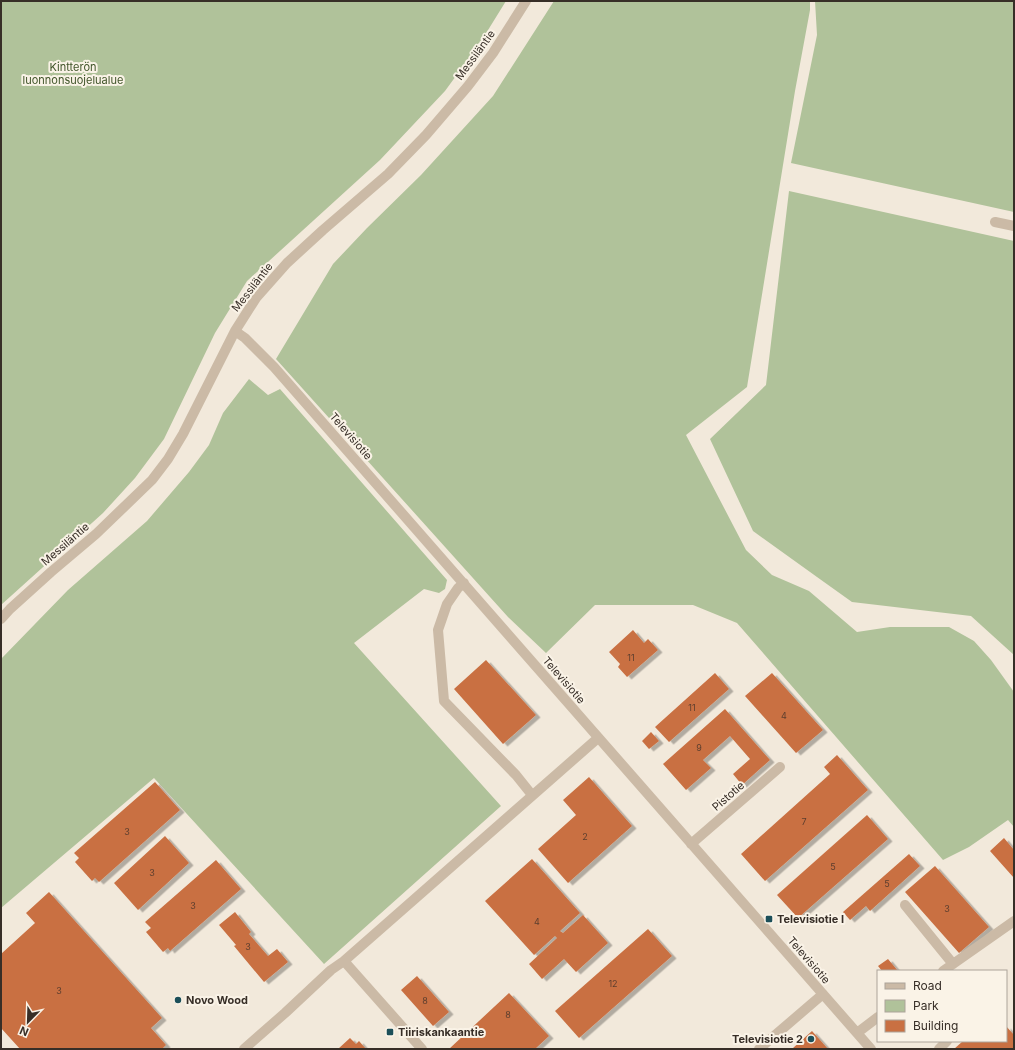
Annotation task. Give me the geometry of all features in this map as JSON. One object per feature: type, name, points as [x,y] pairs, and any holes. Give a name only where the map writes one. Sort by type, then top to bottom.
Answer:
[{"type":"street","name":"Messiläntie","points":[[1,619],[51,572],[96,534],[152,480],[168,459],[183,434],[235,331],[256,298],[288,263],[323,230],[388,174],[426,135],[468,86],[493,53],[526,1]]},
{"type":"street","points":[[996,222],[1014,226]]},
{"type":"street","name":"Televisiotie","points":[[235,331],[245,338],[274,367],[871,1049]]},
{"type":"street","points":[[464,583],[458,588],[447,604],[438,630],[444,701],[516,775],[532,795]]},
{"type":"street","points":[[244,1049],[331,970],[344,961],[598,738]]},
{"type":"street","name":"Pistotie","points":[[691,844],[780,767]]},
{"type":"street","points":[[905,905],[953,964]]},
{"type":"street","points":[[944,970],[1014,921]]},
{"type":"street","points":[[344,961],[422,1049]]},
{"type":"street","points":[[759,1049],[823,994]]},
{"type":"street","points":[[857,1033],[877,1018]]},
{"type":"street","points":[[939,1049],[947,1042]]},
{"type":"green space","name":"Kintterön luonnonsuojelualue","points":[[1,1],[506,1],[480,43],[445,91],[380,160],[247,281],[215,333],[164,439],[135,478],[103,513],[1,605]]},
{"type":"green space","points":[[554,1],[810,1],[810,10],[795,91],[747,387],[686,435],[746,550],[772,575],[809,591],[857,632],[890,627],[949,627],[974,641],[991,660],[1014,692],[1014,827],[1008,820],[969,847],[943,860],[737,623],[693,605],[595,605],[546,653],[508,617],[276,359],[333,264],[421,175],[493,96]]},
{"type":"green space","points":[[815,1],[1014,1],[1014,212],[791,163],[817,35]]},
{"type":"green space","points":[[789,191],[1014,241],[1014,655],[971,616],[852,602],[753,531],[710,439],[766,385]]},
{"type":"green space","points":[[249,379],[268,395],[280,389],[447,580],[445,589],[439,593],[424,589],[354,643],[501,806],[324,964],[154,778],[1,908],[1,659],[68,590],[147,521],[189,472],[209,445],[223,413]]},
{"type":"building","points":[[633,630],[644,643],[648,639],[658,650],[627,677],[618,667],[620,664],[609,652]]},
{"type":"building","points":[[486,660],[536,715],[503,744],[454,689]]},
{"type":"building","points":[[715,673],[729,689],[669,742],[655,727]]},
{"type":"building","points":[[772,673],[823,730],[796,753],[745,696]]},
{"type":"building","points":[[725,709],[770,760],[742,785],[733,774],[750,759],[730,736],[703,760],[711,768],[686,790],[663,764]]},
{"type":"building","points":[[651,732],[659,741],[649,749],[642,741]]},
{"type":"building","points":[[837,755],[868,790],[765,881],[741,854],[830,774],[824,767]]},
{"type":"building","points":[[589,777],[632,826],[568,883],[538,849],[576,815],[563,800]]},
{"type":"building","points":[[155,782],[180,810],[99,882],[95,878],[92,881],[75,862],[79,858],[74,853]]},
{"type":"building","points":[[867,815],[888,839],[798,918],[777,895]]},
{"type":"building","points":[[165,836],[189,863],[138,910],[114,883]]},
{"type":"building","points":[[1004,838],[1014,850],[1014,878],[990,851]]},
{"type":"building","points":[[909,854],[920,866],[870,911],[866,906],[850,920],[843,912]]},
{"type":"building","points":[[532,859],[580,913],[560,931],[563,933],[583,915],[608,943],[576,972],[564,959],[542,979],[529,964],[557,938],[555,936],[534,955],[485,901]]},
{"type":"building","points":[[216,860],[241,889],[170,951],[168,948],[163,952],[146,932],[151,928],[145,922]]},
{"type":"building","points":[[935,866],[989,927],[959,953],[905,892]]},
{"type":"building","points":[[49,892],[162,1018],[151,1028],[166,1045],[162,1049],[20,1049],[1,1028],[1,954],[35,923],[26,913]]},
{"type":"building","points":[[235,912],[251,932],[249,934],[268,956],[277,949],[288,962],[264,982],[234,946],[236,945],[219,925]]},
{"type":"building","points":[[648,929],[672,956],[579,1038],[555,1011]]},
{"type":"building","points":[[888,959],[897,970],[881,970],[878,966]]},
{"type":"building","points":[[417,976],[449,1012],[433,1026],[401,990]]},
{"type":"building","points":[[509,993],[549,1036],[535,1049],[449,1049]]},
{"type":"building","points":[[1007,1027],[1014,1035],[1014,1049],[954,1049],[962,1042],[1007,1042]]},
{"type":"building","name":"Televisiotie 2","points":[[812,1031],[828,1049],[793,1049],[793,1048]]},
{"type":"building","points":[[350,1038],[356,1044],[359,1041],[366,1049],[338,1049]]},
{"type":"place","name":"Televisiotie I","points":[[769,919]]},
{"type":"place","name":"Novo Wood","points":[[178,1000]]},
{"type":"place","name":"Tiiriskankaantie","points":[[390,1032]]},
{"type":"place","name":"Televisiotie 2","points":[[811,1039]]}]
